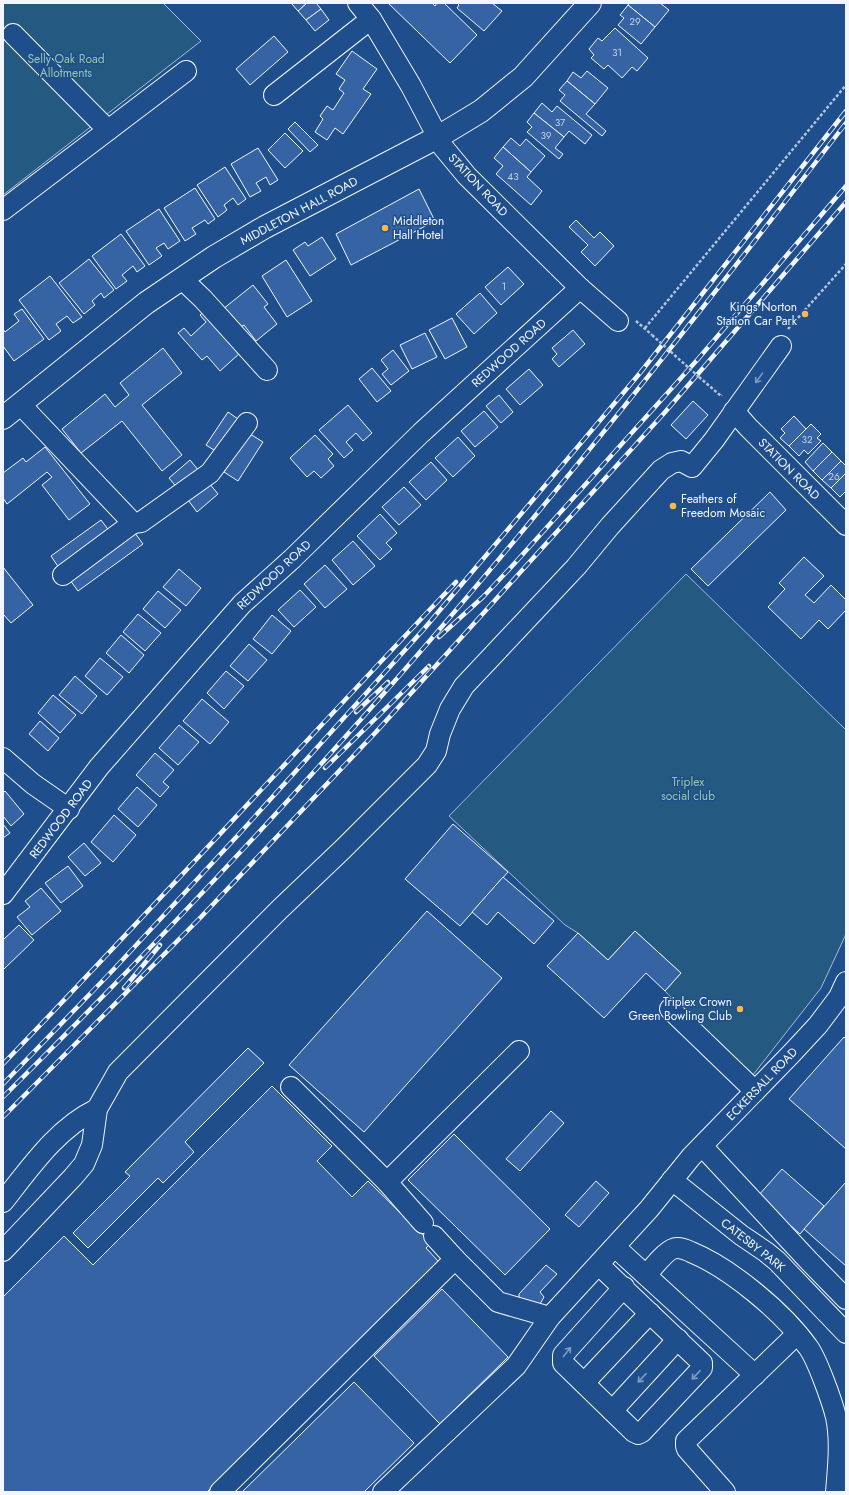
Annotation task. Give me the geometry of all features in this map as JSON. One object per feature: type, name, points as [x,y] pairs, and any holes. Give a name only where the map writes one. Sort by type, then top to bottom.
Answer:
[{"type":"main road","name":"MIDDLETON HALL ROAD","points":[[8,412],[146,303],[214,257],[265,228],[438,137],[481,111],[523,77],[590,3]]},
{"type":"street","name":"STATION ROAD","points":[[358,3],[371,19],[411,86],[443,147],[467,176],[580,288],[618,321]]},
{"type":"street","points":[[274,95],[371,19]]},
{"type":"street","points":[[13,34],[108,130]]},
{"type":"street","points":[[3,210],[186,71]]},
{"type":"street","points":[[182,279],[203,299],[267,370]]},
{"type":"street","name":"REDWOOD ROAD","points":[[3,894],[69,809],[99,767],[242,604],[292,559],[421,433],[580,288]]},
{"type":"street","points":[[3,1251],[84,1164],[92,1145],[97,1109],[118,1072],[280,909],[359,834],[427,765],[436,751],[440,734],[450,708],[464,686],[567,578],[610,526],[661,470],[672,463],[681,461],[692,467],[714,440],[781,346]]},
{"type":"street","name":"STATION ROAD","points":[[734,411],[748,427],[846,525]]},
{"type":"street","points":[[8,412],[132,522]]},
{"type":"street","points":[[63,575],[132,522],[141,522],[210,473],[247,423]]},
{"type":"street","points":[[3,758],[33,784],[69,809]]},
{"type":"street","name":"ECKERSALL ROAD","points":[[383,1492],[516,1366],[550,1317],[649,1209],[702,1146],[792,1053],[828,1013],[839,997],[846,982]]},
{"type":"street","points":[[670,1009],[755,1091]]},
{"type":"street","points":[[387,1182],[519,1051]]},
{"type":"street","points":[[291,1087],[387,1182],[455,1259],[498,1302],[550,1317]]},
{"type":"street","points":[[3,1202],[54,1141],[82,1116],[97,1109]]},
{"type":"street","points":[[702,1146],[809,1262],[846,1299]]},
{"type":"street","name":"CATESBY PARK","points":[[672,1180],[741,1235],[777,1261],[846,1333]]},
{"type":"street","points":[[615,1247],[755,1375]]},
{"type":"street","points":[[646,1276],[669,1250],[682,1248],[703,1256],[749,1287],[797,1334],[811,1353],[836,1417],[839,1448],[836,1492]]},
{"type":"street","points":[[220,1492],[455,1259]]},
{"type":"street","points":[[599,1265],[624,1288],[702,1363],[702,1368],[642,1432],[638,1434],[634,1432],[563,1363],[563,1355],[624,1288]]},
{"type":"street","points":[[584,1383],[650,1313]]},
{"type":"street","points":[[726,1492],[687,1450],[686,1441],[797,1334]]},
{"type":"street","points":[[612,1411],[678,1340]]},
{"type":"path","points":[[725,391],[721,396],[645,328],[846,85]]},
{"type":"green space","name":"Selly Oak Road Allotments","points":[[3,3],[163,3],[201,41],[3,195]]},
{"type":"green space","name":"Triplex social club","points":[[686,574],[846,730],[846,934],[821,988],[749,1080],[665,991],[681,973],[635,931],[608,960],[578,933],[565,925],[449,816]]},
{"type":"building","points":[[291,3],[307,3],[298,11]]},
{"type":"building","points":[[307,3],[316,3],[321,9],[306,20],[298,11]]},
{"type":"building","points":[[388,3],[432,3],[435,6],[437,3],[444,3],[477,35],[450,63]]},
{"type":"building","points":[[457,3],[492,3],[502,11],[484,31],[457,8],[459,5]]},
{"type":"building","points":[[629,3],[660,3],[669,10],[655,27],[628,5]]},
{"type":"building","points":[[628,5],[655,27],[641,44],[618,25],[624,18],[620,15]]},
{"type":"building","points":[[321,9],[329,20],[315,31],[306,20]]},
{"type":"building","points":[[615,28],[648,58],[637,71],[632,67],[622,78],[608,65],[604,69],[591,58],[594,55],[589,49],[598,38],[602,41]]},
{"type":"building","points":[[274,36],[288,52],[250,85],[236,69]]},
{"type":"building","points":[[352,51],[377,69],[363,89],[371,94],[343,134],[335,128],[327,140],[315,132],[323,119],[320,116],[327,106],[333,110],[344,93],[339,89],[345,80],[336,74]]},
{"type":"building","points":[[587,71],[608,88],[595,104],[567,81],[573,72],[581,78]]},
{"type":"building","points":[[567,81],[595,104],[586,114],[606,131],[602,136],[560,101],[565,95],[559,90]]},
{"type":"building","points":[[542,103],[552,112],[557,106],[592,135],[585,144],[569,131],[564,137],[534,113]]},
{"type":"building","points":[[534,113],[564,137],[555,148],[563,154],[559,159],[527,132],[532,127],[527,122]]},
{"type":"building","points":[[295,122],[318,145],[310,152],[288,129]]},
{"type":"building","points":[[285,133],[303,151],[285,168],[268,150]]},
{"type":"building","points":[[511,138],[520,146],[526,139],[545,156],[531,172],[503,147]]},
{"type":"building","points":[[503,147],[531,172],[527,177],[542,191],[531,205],[496,174],[503,166],[494,158]]},
{"type":"building","points":[[258,148],[278,180],[270,185],[266,177],[256,183],[261,191],[250,197],[231,164]]},
{"type":"building","points":[[225,167],[246,199],[238,205],[233,198],[224,205],[227,210],[218,217],[197,185]]},
{"type":"building","points":[[195,188],[215,219],[208,224],[205,220],[192,228],[196,234],[185,241],[164,208]]},
{"type":"building","name":"Middleton Hall Hotel","points":[[419,189],[435,221],[351,265],[336,234]]},
{"type":"building","points":[[159,209],[180,241],[168,249],[164,243],[156,248],[162,256],[149,265],[126,231]]},
{"type":"building","points":[[576,220],[594,238],[600,232],[614,246],[595,266],[581,252],[588,245],[569,227]]},
{"type":"building","points":[[121,234],[145,266],[137,272],[133,266],[122,275],[127,281],[116,289],[92,256]]},
{"type":"building","points":[[322,237],[336,259],[310,276],[293,250],[305,242],[308,246]]},
{"type":"building","points":[[89,259],[114,290],[104,298],[101,293],[92,301],[95,305],[84,314],[59,283]]},
{"type":"building","points":[[286,260],[312,301],[287,317],[262,276]]},
{"type":"building","points":[[508,267],[524,284],[501,305],[485,287]]},
{"type":"building","points":[[50,276],[82,317],[73,323],[67,316],[56,324],[61,331],[49,340],[19,300]]},
{"type":"building","points":[[253,285],[268,304],[264,307],[277,324],[256,341],[244,325],[239,328],[223,309]]},
{"type":"building","points":[[480,293],[497,313],[474,334],[456,314]]},
{"type":"building","points":[[22,309],[44,339],[14,361],[3,346],[3,329],[5,332],[19,321],[14,314]]},
{"type":"building","points":[[207,309],[240,353],[220,371],[207,356],[202,360],[178,333],[184,328],[191,336],[206,322],[200,315]]},
{"type":"building","points":[[452,318],[467,347],[445,359],[429,330]]},
{"type":"building","points":[[573,330],[585,344],[559,367],[552,359],[557,354],[552,348]]},
{"type":"building","points":[[425,333],[437,357],[412,369],[400,345]]},
{"type":"building","points":[[163,348],[182,373],[142,405],[182,455],[162,471],[122,421],[81,453],[62,429],[105,394],[115,407],[129,395],[120,383]]},
{"type":"building","points":[[393,350],[409,371],[391,385],[382,374],[388,369],[381,360]]},
{"type":"building","points":[[372,368],[391,391],[377,402],[359,379]]},
{"type":"building","points":[[529,369],[543,385],[520,405],[506,389]]},
{"type":"building","points":[[499,395],[513,412],[501,423],[486,406]]},
{"type":"building","points":[[693,401],[708,415],[686,439],[671,425]]},
{"type":"building","points":[[348,405],[372,433],[363,441],[356,433],[346,442],[353,450],[344,458],[319,430]]},
{"type":"building","points":[[484,411],[498,427],[475,447],[461,431]]},
{"type":"building","points":[[228,412],[238,419],[217,452],[206,445]]},
{"type":"building","points":[[794,416],[806,429],[789,446],[780,438],[785,433],[781,429]]},
{"type":"building","points":[[811,424],[821,434],[817,438],[821,441],[808,454],[804,450],[799,456],[789,446]]},
{"type":"building","points":[[250,434],[263,442],[238,481],[224,472]]},
{"type":"building","points":[[315,435],[333,454],[328,459],[334,466],[321,478],[314,471],[307,477],[290,458]]},
{"type":"building","points":[[458,437],[475,456],[453,477],[435,458]]},
{"type":"building","points":[[823,443],[832,452],[813,471],[805,462]]},
{"type":"building","points":[[45,447],[90,504],[69,520],[42,485],[52,477],[47,472],[7,504],[3,498],[3,473],[23,458],[26,462]]},
{"type":"building","points":[[832,452],[841,461],[822,480],[813,471]]},
{"type":"building","points":[[190,460],[199,471],[178,489],[169,478]]},
{"type":"building","points":[[841,461],[846,466],[846,473],[831,488],[822,480]]},
{"type":"building","points":[[431,462],[447,480],[426,500],[409,482]]},
{"type":"building","points":[[846,473],[846,491],[840,497],[831,488]]},
{"type":"building","points":[[209,483],[218,494],[197,512],[188,500]]},
{"type":"building","points":[[404,487],[421,505],[399,525],[382,507]]},
{"type":"building","points":[[770,492],[786,510],[708,586],[691,569]]},
{"type":"building","points":[[380,514],[397,533],[386,543],[392,549],[380,560],[357,536]]},
{"type":"building","points":[[101,520],[110,532],[59,568],[51,556]]},
{"type":"building","points":[[135,533],[143,544],[78,591],[70,580]]},
{"type":"building","points":[[353,541],[375,566],[353,585],[332,560]]},
{"type":"building","points":[[804,557],[824,576],[805,595],[814,603],[831,585],[846,600],[846,610],[828,629],[819,620],[801,639],[768,607],[785,589],[779,583]]},
{"type":"building","points":[[325,565],[347,589],[325,608],[304,584]]},
{"type":"building","points":[[3,567],[33,605],[11,623],[3,614]]},
{"type":"building","points":[[179,569],[201,588],[186,606],[163,587]]},
{"type":"building","points":[[300,590],[316,607],[294,627],[278,610]]},
{"type":"building","points":[[158,591],[181,610],[165,628],[143,609]]},
{"type":"building","points":[[138,614],[161,633],[145,651],[123,632]]},
{"type":"building","points":[[272,615],[291,631],[272,654],[253,639]]},
{"type":"building","points":[[121,635],[144,655],[129,673],[106,653]]},
{"type":"building","points":[[249,644],[267,660],[248,681],[230,666]]},
{"type":"building","points":[[100,658],[123,677],[107,695],[85,676]]},
{"type":"building","points":[[226,671],[244,686],[224,709],[207,693]]},
{"type":"building","points":[[75,676],[97,696],[82,714],[59,695]]},
{"type":"building","points":[[53,695],[76,715],[60,733],[38,713]]},
{"type":"building","points":[[202,699],[229,722],[210,744],[183,721]]},
{"type":"building","points":[[40,721],[59,738],[48,751],[29,734]]},
{"type":"building","points":[[179,725],[199,742],[178,765],[159,748]]},
{"type":"building","points":[[155,753],[174,770],[163,782],[169,787],[160,797],[136,775]]},
{"type":"building","points":[[137,787],[157,805],[138,827],[118,809]]},
{"type":"building","points":[[5,791],[24,814],[11,826],[3,816],[3,793]]},
{"type":"building","points":[[114,815],[136,835],[113,862],[91,842]]},
{"type":"building","points":[[3,824],[10,833],[3,838]]},
{"type":"building","points":[[453,824],[508,872],[460,926],[405,879]]},
{"type":"building","points":[[84,843],[101,863],[85,876],[68,857]]},
{"type":"building","points":[[68,866],[83,886],[61,903],[45,883]]},
{"type":"building","points":[[503,877],[554,921],[534,944],[498,912],[487,925],[472,912]]},
{"type":"building","points":[[41,888],[61,911],[32,935],[17,917],[30,907],[25,901]]},
{"type":"building","points":[[427,911],[502,978],[364,1132],[289,1065]]},
{"type":"building","points":[[19,925],[34,940],[3,970],[3,940]]},
{"type":"building","points":[[635,931],[681,973],[665,991],[646,973],[604,1018],[547,966],[578,933],[608,960]]},
{"type":"building","points":[[844,1037],[846,1039],[846,1149],[789,1099]]},
{"type":"building","points":[[248,1048],[264,1063],[185,1142],[194,1152],[163,1183],[158,1178],[88,1248],[73,1233],[130,1176],[125,1172]]},
{"type":"building","points":[[272,1086],[332,1146],[317,1161],[352,1197],[368,1181],[431,1243],[426,1248],[438,1261],[207,1492],[3,1492],[3,1297],[64,1236],[93,1265]]},
{"type":"building","points":[[551,1111],[564,1123],[520,1171],[506,1159]]},
{"type":"building","points":[[454,1134],[550,1229],[505,1275],[408,1180]]},
{"type":"building","points":[[782,1169],[824,1206],[800,1234],[758,1196]]},
{"type":"building","points":[[596,1181],[609,1193],[579,1227],[565,1215]]},
{"type":"building","points":[[846,1182],[846,1266],[804,1229]]},
{"type":"building","points":[[546,1265],[557,1274],[540,1292],[544,1297],[540,1304],[519,1298],[519,1294]]},
{"type":"building","points":[[442,1289],[508,1357],[440,1424],[374,1356]]},
{"type":"building","points":[[354,1382],[414,1443],[364,1492],[242,1492]]},
{"type":"railway","points":[[3,1084],[114,969],[240,833],[424,629],[640,373],[846,111]]},
{"type":"railway","points":[[3,1097],[89,1011],[215,879],[405,670],[598,439],[723,282],[846,123]]},
{"type":"railway","points":[[439,637],[483,597],[514,564],[698,359],[846,186]]},
{"type":"railway","points":[[3,1117],[201,917],[376,732],[666,411],[846,202]]},
{"type":"railway","points":[[3,1064],[456,582]]},
{"type":"railway","points":[[325,768],[429,666]]},
{"type":"railway","points":[[356,712],[388,682]]},
{"type":"railway","points":[[124,988],[160,945]]},
{"type":"place","name":"Middleton Hall Hotel","points":[[385,228]]},
{"type":"place","name":"Kings Norton Station Car Park","points":[[805,314]]},
{"type":"place","name":"Feathers of Freedom Mosaic","points":[[673,506]]},
{"type":"place","name":"Triplex Crown Green Bowling Club","points":[[740,1009]]}]
